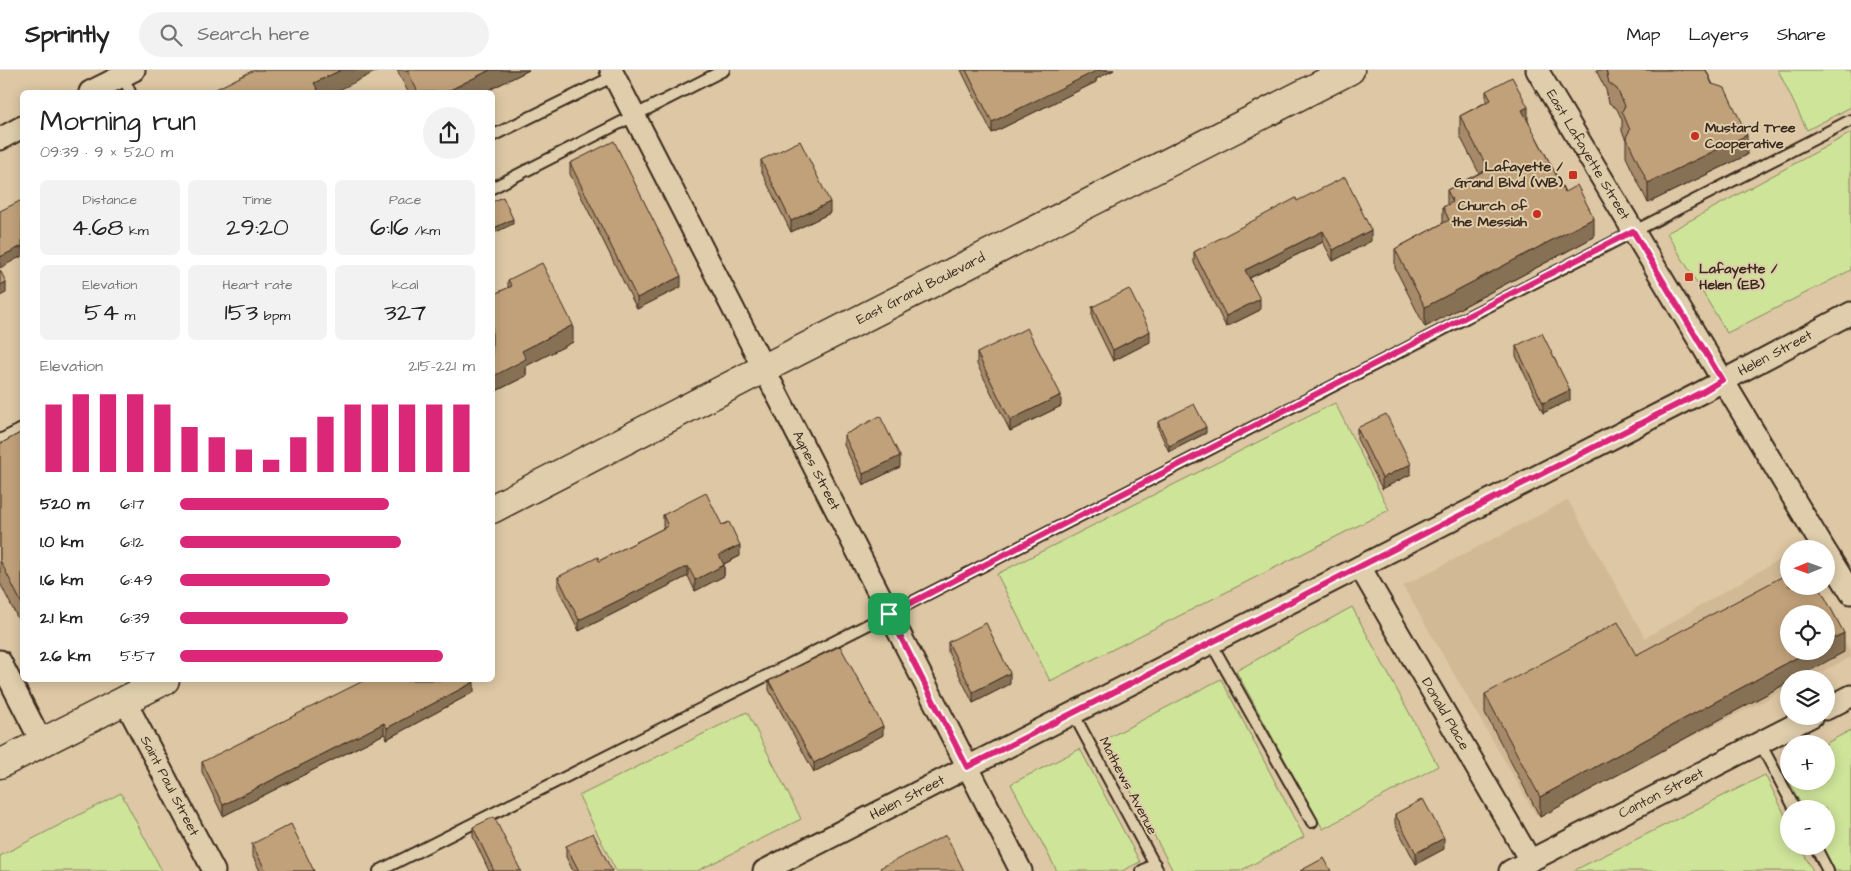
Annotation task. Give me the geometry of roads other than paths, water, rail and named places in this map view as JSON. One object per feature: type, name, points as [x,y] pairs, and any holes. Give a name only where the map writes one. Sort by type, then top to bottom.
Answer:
[{"type":"main road","name":"East Grand Boulevard","points":[[495,508],[763,368],[1350,70]]},
{"type":"main road","points":[[0,764],[161,682]]},
{"type":"street","name":"East Lafayette Street","points":[[1536,70],[1819,540]]},
{"type":"street","name":"Agnes Street","points":[[613,73],[1020,871]]},
{"type":"street","points":[[96,90],[129,79]]},
{"type":"street","points":[[0,139],[20,128]]},
{"type":"street","name":"Helen Street","points":[[764,871],[1702,392],[1851,313]]},
{"type":"street","name":"Donald Place","points":[[1360,567],[1530,860]]},
{"type":"street","points":[[1835,567],[1851,593]]},
{"type":"street","points":[[0,661],[42,743]]},
{"type":"street","points":[[1835,704],[1851,696]]},
{"type":"street","name":"Saint Paul Street","points":[[125,701],[214,871]]},
{"type":"street","name":"Canton Street","points":[[1510,871],[1795,725]]},
{"type":"lane","points":[[495,186],[724,70]]},
{"type":"lane","points":[[495,134],[613,73]]},
{"type":"lane","points":[[379,871],[889,614],[1851,120]]},
{"type":"lane","points":[[0,440],[20,430]]},
{"type":"lane","points":[[1211,643],[1312,822]]},
{"type":"lane","name":"Mathews Avenue","points":[[1074,713],[1157,868]]},
{"type":"lane","points":[[1760,743],[1790,800]]},
{"type":"lane","points":[[1820,855],[1828,871]]},
{"type":"lane","points":[[1142,871],[1157,868]]},
{"type":"place","name":"Mustard Tree Cooperative","points":[[1695,136]]},
{"type":"place","name":"Lafayette / Grand Blvd (WB)","points":[[1573,175]]},
{"type":"place","name":"Church of the Messiah","points":[[1537,214]]},
{"type":"place","name":"Lafayette / Helen (EB)","points":[[1689,277]]}]
